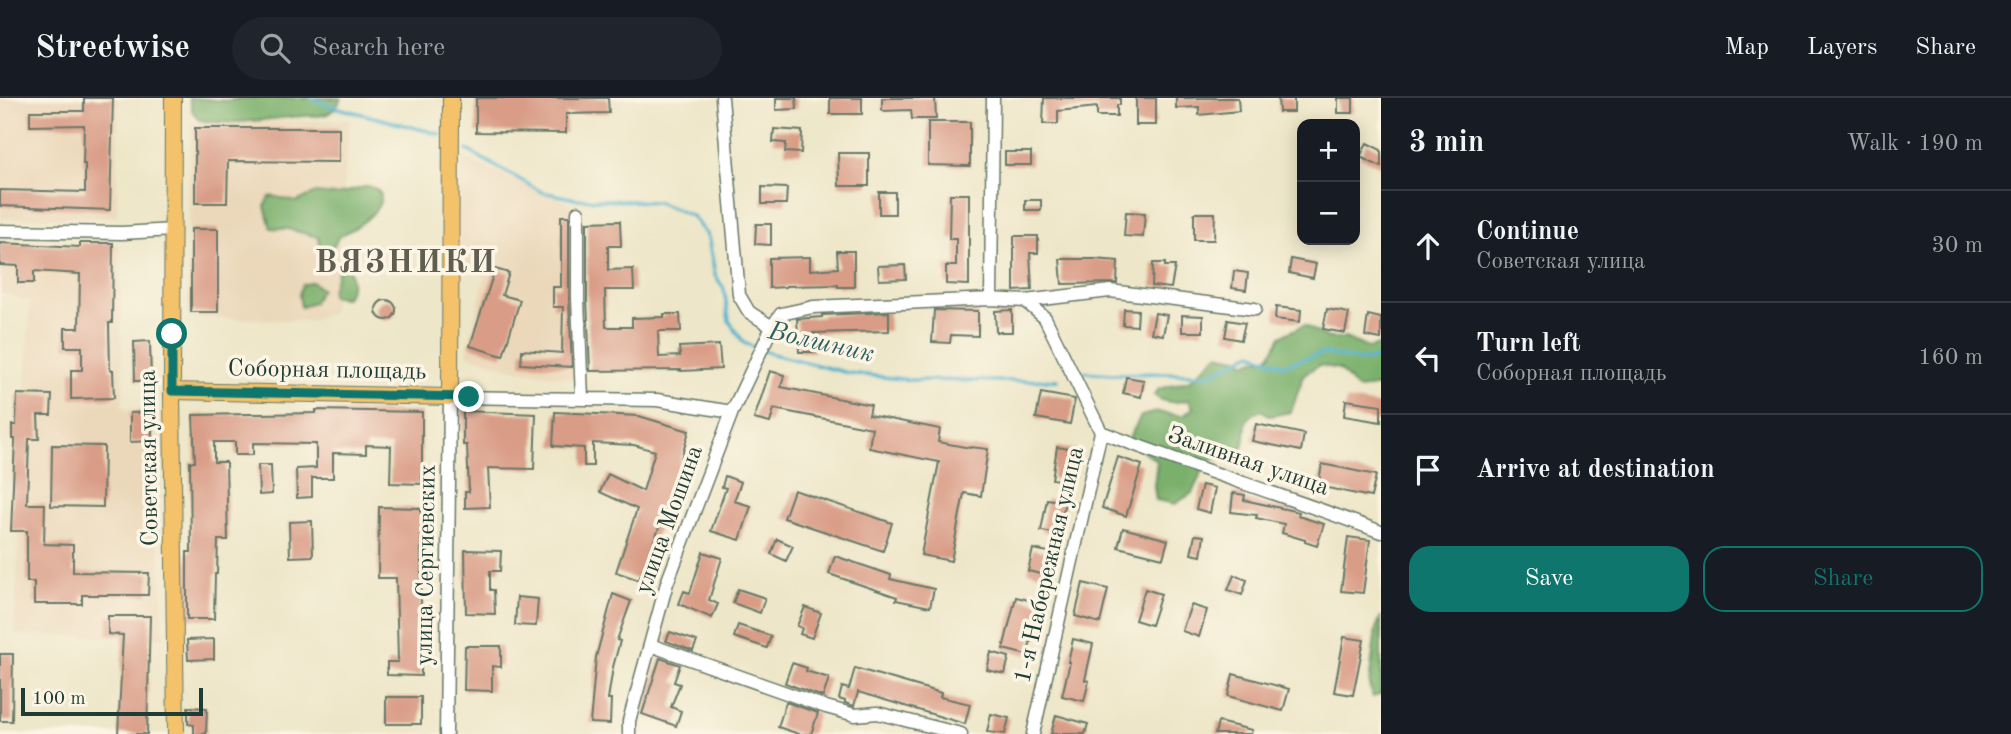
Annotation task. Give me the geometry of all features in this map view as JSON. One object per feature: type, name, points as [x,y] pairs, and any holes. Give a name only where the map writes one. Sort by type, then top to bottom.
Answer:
[{"type":"main road","name":"Советская улица","points":[[173,98],[172,391],[176,734]]},
{"type":"main road","points":[[450,397],[451,98]]},
{"type":"main road","name":"Соборная площадь","points":[[172,391],[450,397]]},
{"type":"street","points":[[722,98],[739,295],[749,312],[772,327],[781,314],[813,307],[991,299],[1025,301],[1110,291],[1255,309]]},
{"type":"street","points":[[991,299],[993,98]]},
{"type":"street","points":[[578,212],[582,399]]},
{"type":"street","points":[[0,231],[122,233],[173,230]]},
{"type":"street","name":"1-я Набережная улица","points":[[1025,301],[1045,318],[1101,432],[1033,734]]},
{"type":"street","name":"улица Мошина","points":[[629,734],[629,721],[667,583],[733,412],[772,327]]},
{"type":"street","name":"Соборная площадь","points":[[450,397],[657,400],[733,412]]},
{"type":"street","name":"улица Сергиевских","points":[[446,734],[450,397]]},
{"type":"street","name":"Заливная улица","points":[[1101,432],[1381,532]]},
{"type":"street","points":[[650,645],[835,710],[855,715],[877,713],[961,734]]},
{"type":"shaded area","points":[[0,98],[118,98],[117,217],[0,219]]},
{"type":"shaded area","points":[[350,120],[332,313],[309,321],[188,317],[190,122]]},
{"type":"shaded area","points":[[461,157],[576,206],[576,379],[517,370],[468,355],[485,277],[458,260]]},
{"type":"shaded area","points":[[119,245],[123,409],[152,410],[164,638],[14,635],[30,302],[0,293],[0,246]]},
{"type":"green space","points":[[189,98],[222,101],[241,98],[341,98],[334,109],[324,115],[227,122],[199,120],[193,112]]},
{"type":"green space","points":[[368,186],[380,194],[379,205],[364,221],[340,236],[333,246],[325,251],[322,250],[318,237],[288,229],[271,228],[265,206],[269,197],[296,202],[316,193],[336,195]]},
{"type":"green space","points":[[348,265],[351,283],[348,294],[345,298],[332,296],[331,291],[340,266]]},
{"type":"green space","points":[[312,282],[321,289],[314,302],[301,307],[299,294],[302,285]]},
{"type":"green space","points":[[1304,325],[1328,338],[1345,338],[1368,348],[1381,345],[1381,386],[1357,389],[1339,369],[1320,365],[1304,374],[1291,412],[1270,416],[1261,410],[1252,415],[1246,421],[1244,442],[1239,452],[1207,461],[1192,493],[1175,504],[1156,500],[1154,486],[1157,461],[1128,440],[1141,416],[1156,412],[1183,416],[1193,408],[1189,400],[1170,402],[1158,398],[1154,395],[1159,389],[1191,380],[1218,354],[1242,359],[1244,363],[1270,356],[1281,336]]},
{"type":"green space","points":[[1381,616],[1381,694],[1373,697],[1369,685],[1376,629]]},
{"type":"building","points":[[84,98],[113,98],[110,210],[0,206],[0,190],[85,192],[84,125],[30,126],[30,111],[84,111]]},
{"type":"building","points":[[476,98],[608,98],[609,113],[566,114],[566,133],[476,132]]},
{"type":"building","points":[[776,98],[796,98],[797,109],[776,110]]},
{"type":"building","points":[[830,98],[862,98],[862,114],[830,114]]},
{"type":"building","points":[[882,98],[935,98],[936,119],[912,119],[911,110],[882,111]]},
{"type":"building","points":[[1044,98],[1120,98],[1120,105],[1117,105],[1117,116],[1097,116],[1097,107],[1058,111],[1058,124],[1043,124]]},
{"type":"building","points":[[1136,98],[1156,98],[1156,125],[1136,125]]},
{"type":"building","points":[[1176,98],[1238,98],[1239,111],[1199,115],[1199,107],[1176,108]]},
{"type":"building","points":[[1278,98],[1294,98],[1294,112],[1279,112]]},
{"type":"building","points":[[1338,98],[1353,98],[1353,113],[1338,113]]},
{"type":"building","points":[[928,122],[970,122],[970,166],[928,165]]},
{"type":"building","points":[[195,128],[339,128],[339,162],[228,161],[227,203],[195,203]]},
{"type":"building","points":[[774,129],[802,131],[801,153],[785,152],[786,143],[773,142]]},
{"type":"building","points":[[1367,143],[1381,150],[1381,167],[1360,157]]},
{"type":"building","points":[[1005,152],[1031,152],[1031,165],[1005,165]]},
{"type":"building","points":[[838,153],[869,153],[869,186],[839,186]]},
{"type":"building","points":[[762,187],[787,188],[786,204],[762,204]]},
{"type":"building","points":[[879,192],[895,192],[895,214],[879,214]]},
{"type":"building","points":[[950,194],[969,194],[969,285],[946,284],[946,266],[956,266],[956,239],[949,239]]},
{"type":"building","points":[[1025,200],[1041,200],[1041,210],[1025,210]]},
{"type":"building","points":[[1126,212],[1145,213],[1143,237],[1124,236]]},
{"type":"building","points":[[1194,213],[1215,213],[1214,240],[1194,240]]},
{"type":"building","points":[[561,216],[569,216],[572,367],[521,364],[522,350],[562,353],[563,307],[553,307],[553,287],[561,287]]},
{"type":"building","points":[[620,221],[621,246],[608,246],[608,270],[633,269],[634,290],[605,290],[606,327],[632,327],[632,318],[680,314],[681,331],[658,331],[659,357],[680,356],[679,347],[719,345],[721,369],[590,371],[587,222]]},
{"type":"building","points":[[756,224],[771,224],[771,245],[755,244]]},
{"type":"building","points":[[191,229],[218,229],[218,312],[191,312]]},
{"type":"building","points":[[1014,236],[1038,236],[1038,253],[1030,253],[1032,290],[1014,291]]},
{"type":"building","points":[[0,243],[80,247],[80,243],[113,243],[112,323],[109,323],[110,370],[113,370],[114,398],[71,399],[71,370],[82,370],[82,347],[65,347],[65,328],[79,328],[80,274],[34,271],[34,283],[18,283],[18,266],[0,265]]},
{"type":"building","points":[[837,251],[854,251],[854,287],[838,285],[769,288],[769,258],[810,257],[810,270],[838,268]]},
{"type":"building","points":[[1060,259],[1118,261],[1117,283],[1062,284]]},
{"type":"building","points":[[1291,259],[1316,264],[1313,278],[1289,273]]},
{"type":"building","points":[[1153,263],[1175,266],[1171,288],[1152,286]]},
{"type":"building","points":[[905,265],[906,279],[879,280],[878,266]]},
{"type":"building","points":[[495,269],[509,273],[502,295],[520,300],[503,356],[470,346]]},
{"type":"building","points":[[1234,271],[1248,273],[1246,290],[1232,288]]},
{"type":"building","points":[[386,300],[393,303],[396,310],[393,317],[386,320],[379,317],[376,310],[379,303]]},
{"type":"building","points":[[1276,307],[1301,310],[1300,322],[1275,319]]},
{"type":"building","points":[[1124,309],[1138,310],[1137,326],[1123,325]]},
{"type":"building","points":[[1327,309],[1349,313],[1345,333],[1323,329]]},
{"type":"building","points":[[934,310],[978,311],[978,336],[951,335],[950,343],[932,342]]},
{"type":"building","points":[[1012,310],[1012,332],[996,332],[995,311]]},
{"type":"building","points":[[889,312],[889,331],[813,333],[814,352],[799,352],[797,319]]},
{"type":"building","points":[[1155,313],[1167,315],[1163,335],[1151,333]]},
{"type":"building","points":[[1182,315],[1203,316],[1203,332],[1182,332]]},
{"type":"building","points":[[1368,315],[1381,318],[1381,339],[1365,336]]},
{"type":"building","points":[[1228,320],[1245,323],[1241,340],[1225,337]]},
{"type":"building","points":[[150,341],[151,381],[135,381],[134,342]]},
{"type":"building","points":[[770,371],[784,375],[781,387],[871,405],[869,415],[940,429],[938,442],[988,449],[981,496],[964,493],[951,561],[921,555],[939,462],[869,448],[872,428],[774,409],[770,423],[754,419]]},
{"type":"building","points":[[1126,377],[1144,380],[1141,397],[1123,393]]},
{"type":"building","points":[[1041,393],[1075,399],[1070,424],[1036,418]]},
{"type":"building","points":[[17,394],[52,395],[51,415],[38,415],[39,439],[29,439],[27,504],[45,504],[44,544],[73,545],[73,572],[149,573],[148,595],[82,595],[82,604],[34,604],[34,582],[27,582],[27,531],[11,531],[15,439],[12,439],[12,425],[16,425]]},
{"type":"building","points":[[1346,400],[1381,405],[1381,422],[1344,416]]},
{"type":"building","points":[[316,410],[422,412],[422,484],[390,483],[391,446],[366,445],[366,454],[333,453],[333,478],[312,478],[312,497],[297,498],[296,469],[316,468],[316,444],[253,443],[253,455],[235,455],[235,442],[214,442],[214,462],[226,462],[228,540],[218,540],[214,619],[187,619],[187,552],[191,552],[190,462],[195,462],[193,415],[316,413]]},
{"type":"building","points":[[463,411],[536,414],[534,469],[488,468],[490,507],[465,508],[465,492],[469,492],[467,445],[463,445]]},
{"type":"building","points":[[152,412],[152,441],[130,442],[130,413]]},
{"type":"building","points":[[555,412],[639,416],[689,431],[670,499],[639,580],[616,572],[637,509],[600,492],[608,474],[643,491],[655,451],[634,445],[593,443],[593,466],[584,466],[584,448],[553,446]]},
{"type":"building","points":[[1256,424],[1304,434],[1301,451],[1252,441]]},
{"type":"building","points":[[52,445],[104,446],[103,507],[51,506]]},
{"type":"building","points":[[1057,447],[1076,450],[1071,482],[1052,479]]},
{"type":"building","points":[[1118,457],[1142,465],[1126,516],[1102,508]]},
{"type":"building","points":[[1322,464],[1376,475],[1371,497],[1318,486]]},
{"type":"building","points":[[258,465],[271,465],[272,494],[259,495]]},
{"type":"building","points":[[725,476],[741,482],[734,501],[751,506],[740,540],[711,531],[726,488],[722,487]]},
{"type":"building","points":[[1202,485],[1215,488],[1210,513],[1196,509]]},
{"type":"building","points":[[794,490],[892,523],[883,551],[784,518]]},
{"type":"building","points":[[1233,493],[1245,495],[1244,500],[1299,512],[1298,516],[1324,524],[1317,546],[1282,533],[1284,524],[1256,518],[1257,515],[1231,512]]},
{"type":"building","points":[[1047,499],[1065,502],[1059,534],[1041,531]]},
{"type":"building","points":[[379,507],[421,508],[421,676],[387,675],[387,662],[398,662],[396,578],[378,578]]},
{"type":"building","points":[[312,521],[313,556],[290,557],[289,522]]},
{"type":"building","points":[[1123,528],[1168,540],[1163,558],[1118,547]]},
{"type":"building","points":[[1195,535],[1204,536],[1201,556],[1191,554]]},
{"type":"building","points":[[1348,537],[1370,540],[1363,593],[1341,591]]},
{"type":"building","points":[[777,539],[793,546],[786,561],[771,554]]},
{"type":"building","points":[[1033,549],[1054,553],[1049,576],[1028,571]]},
{"type":"building","points":[[465,550],[501,551],[500,571],[490,571],[490,590],[494,590],[495,614],[466,613]]},
{"type":"building","points":[[703,552],[722,558],[709,600],[718,604],[712,618],[679,604],[684,591],[690,593]]},
{"type":"building","points":[[835,556],[891,575],[890,579],[934,589],[930,607],[896,600],[897,597],[829,574]]},
{"type":"building","points":[[1234,575],[1247,580],[1242,595],[1228,590]]},
{"type":"building","points":[[1083,583],[1108,589],[1100,623],[1075,616]]},
{"type":"building","points":[[738,589],[765,598],[760,613],[733,603]]},
{"type":"building","points":[[1145,589],[1161,594],[1151,625],[1135,620]]},
{"type":"building","points":[[613,594],[631,601],[617,640],[620,641],[608,699],[611,699],[610,724],[590,723],[596,657]]},
{"type":"building","points":[[517,597],[538,599],[536,626],[515,625]]},
{"type":"building","points":[[1016,597],[1041,603],[1027,655],[1003,649]]},
{"type":"building","points":[[1191,605],[1207,610],[1199,637],[1182,631]]},
{"type":"building","points":[[805,607],[821,613],[812,638],[800,634],[802,628],[797,626]]},
{"type":"building","points":[[108,616],[150,616],[147,734],[118,734],[123,635],[108,634]]},
{"type":"building","points":[[738,625],[771,636],[767,648],[734,637]]},
{"type":"building","points":[[670,632],[697,641],[693,651],[666,641]]},
{"type":"building","points":[[1344,637],[1364,640],[1353,695],[1334,692]]},
{"type":"building","points":[[214,639],[214,659],[188,660],[187,640]]},
{"type":"building","points":[[1073,639],[1093,644],[1085,680],[1089,681],[1084,701],[1062,696]]},
{"type":"building","points":[[465,646],[501,646],[501,667],[492,666],[492,691],[464,690]]},
{"type":"building","points":[[991,652],[1009,657],[1005,674],[987,670]]},
{"type":"building","points":[[0,654],[13,654],[12,721],[0,721]]},
{"type":"building","points":[[660,658],[680,665],[674,682],[680,684],[671,707],[681,711],[676,726],[642,714]]},
{"type":"building","points":[[792,663],[807,668],[806,671],[829,678],[823,697],[785,683]]},
{"type":"building","points":[[855,668],[941,693],[940,697],[970,704],[965,724],[858,692],[854,706],[845,703],[839,699],[842,687],[849,689]]},
{"type":"building","points":[[1233,674],[1289,689],[1283,711],[1228,696]]},
{"type":"building","points":[[386,697],[421,697],[421,724],[386,724]]},
{"type":"building","points":[[786,702],[818,713],[811,734],[799,734],[778,727]]},
{"type":"building","points":[[188,707],[207,708],[206,734],[194,734],[194,725],[188,724]]},
{"type":"building","points":[[991,714],[1009,718],[1005,734],[987,732]]},
{"type":"building","points":[[1056,715],[1088,724],[1085,734],[1051,734]]},
{"type":"building","points":[[1218,722],[1252,730],[1251,734],[1215,734]]},
{"type":"waterway","name":"Волшник","points":[[311,98],[327,105],[439,134]]},
{"type":"waterway","name":"Волшник","points":[[467,150],[542,192],[576,199],[657,202],[692,216],[708,237],[715,275],[724,289],[729,321],[744,343],[769,353],[848,373],[910,380],[1058,380]]},
{"type":"waterway","name":"Волшник","points":[[1086,372],[1208,375],[1252,353],[1283,365],[1323,353],[1363,361],[1381,357]]},
{"type":"district","name":"ВЯЗНИКИ","points":[[406,264]]},
{"type":"route","points":[[172,334],[172,391],[469,397]]}]
